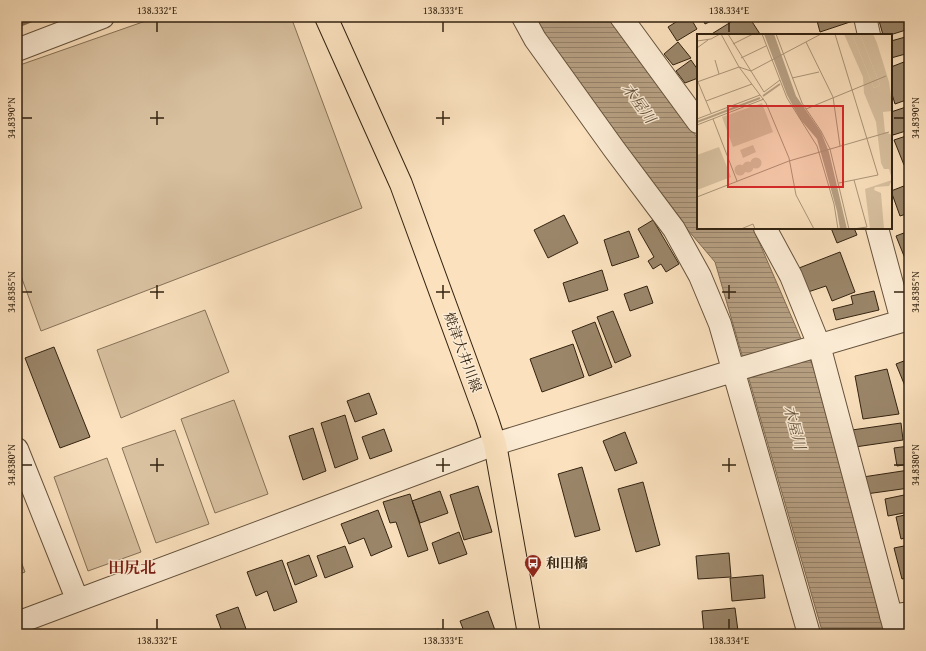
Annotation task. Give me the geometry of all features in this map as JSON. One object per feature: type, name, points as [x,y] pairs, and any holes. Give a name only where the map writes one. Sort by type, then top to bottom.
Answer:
[{"type":"main road","name":"焼津大井川線","points":[[326,17],[401,184],[487,419],[495,444],[529,634]]},
{"type":"street","points":[[17,50],[103,17]]},
{"type":"street","points":[[523,17],[535,39],[674,229],[700,276],[737,370],[810,634]]},
{"type":"street","points":[[864,17],[869,34]]},
{"type":"street","points":[[629,19],[697,121]]},
{"type":"street","points":[[766,229],[791,276],[819,345],[898,621]]},
{"type":"street","points":[[17,623],[77,599],[495,444],[906,320],[877,229]]},
{"type":"street","points":[[17,449],[77,599]]},
{"type":"shaded area","points":[[157,17],[291,17],[362,208],[41,331],[17,265],[17,66]]},
{"type":"shaded area","points":[[205,310],[229,372],[121,418],[97,350]]},
{"type":"shaded area","points":[[234,400],[268,494],[215,513],[181,419]]},
{"type":"shaded area","points":[[175,430],[209,524],[156,543],[122,448]]},
{"type":"shaded area","points":[[107,458],[141,552],[88,571],[54,477]]},
{"type":"shaded area","points":[[17,551],[25,572],[17,575]]},
{"type":"water","name":"木屋川","points":[[534,17],[614,17],[697,138],[697,229],[753,229],[815,371],[885,634],[823,634],[715,262],[578,100]]},
{"type":"building","points":[[684,17],[690,17],[697,29],[677,41],[668,27]]},
{"type":"building","points":[[702,17],[720,17],[705,24]]},
{"type":"building","points":[[739,17],[749,17],[760,34],[712,34]]},
{"type":"building","points":[[756,17],[767,17],[758,22]]},
{"type":"building","points":[[816,17],[855,17],[856,20],[820,32]]},
{"type":"building","points":[[878,17],[909,17],[909,29],[892,34],[883,34]]},
{"type":"building","points":[[909,36],[909,53],[892,58],[892,41]]},
{"type":"building","points":[[678,42],[691,58],[673,65],[664,54]]},
{"type":"building","points":[[691,60],[697,69],[697,78],[685,83],[676,71]]},
{"type":"building","points":[[909,60],[909,99],[895,104],[892,94],[892,67]]},
{"type":"building","points":[[909,106],[909,130],[893,135],[892,112]]},
{"type":"building","points":[[909,135],[909,163],[904,165],[894,140]]},
{"type":"building","points":[[909,184],[909,213],[900,216],[892,191]]},
{"type":"building","points":[[564,215],[578,243],[548,258],[534,230]]},
{"type":"building","points":[[653,220],[679,264],[666,272],[661,264],[653,269],[648,261],[654,257],[638,229]]},
{"type":"building","points":[[831,229],[854,229],[857,235],[837,243]]},
{"type":"building","points":[[629,231],[639,257],[612,266],[604,240]]},
{"type":"building","points":[[909,231],[909,260],[906,261],[896,236]]},
{"type":"building","points":[[840,252],[855,292],[832,301],[826,286],[808,292],[799,268]]},
{"type":"building","points":[[602,270],[608,290],[569,302],[563,283]]},
{"type":"building","points":[[647,286],[653,303],[630,311],[624,294]]},
{"type":"building","points":[[874,291],[879,310],[836,320],[833,309],[853,304],[851,296]]},
{"type":"building","points":[[613,311],[631,356],[615,363],[597,317]]},
{"type":"building","points":[[595,322],[612,367],[589,376],[572,331]]},
{"type":"building","points":[[573,344],[584,377],[542,392],[530,359]]},
{"type":"building","points":[[54,347],[90,437],[60,448],[25,358]]},
{"type":"building","points":[[909,359],[909,390],[907,391],[896,364]]},
{"type":"building","points":[[887,369],[899,414],[863,419],[855,376]]},
{"type":"building","points":[[369,393],[377,414],[355,422],[347,401]]},
{"type":"building","points":[[345,415],[358,459],[335,468],[321,423]]},
{"type":"building","points":[[901,423],[903,440],[855,447],[852,430]]},
{"type":"building","points":[[313,428],[326,471],[303,480],[289,436]]},
{"type":"building","points":[[384,429],[392,451],[370,459],[362,437]]},
{"type":"building","points":[[625,432],[637,463],[615,471],[603,441]]},
{"type":"building","points":[[909,446],[909,464],[897,466],[894,448]]},
{"type":"building","points":[[582,467],[600,530],[575,537],[558,474]]},
{"type":"building","points":[[909,470],[909,488],[866,494],[863,477]]},
{"type":"building","points":[[643,482],[660,545],[636,552],[618,489]]},
{"type":"building","points":[[478,486],[492,532],[464,540],[450,495]]},
{"type":"building","points":[[440,491],[448,513],[420,523],[412,501]]},
{"type":"building","points":[[410,494],[428,550],[408,557],[396,522],[390,523],[383,502]]},
{"type":"building","points":[[909,494],[909,512],[888,516],[885,499]]},
{"type":"building","points":[[378,510],[392,547],[371,556],[364,538],[349,544],[341,524]]},
{"type":"building","points":[[909,514],[909,537],[901,539],[896,517]]},
{"type":"building","points":[[459,532],[467,554],[439,564],[432,543]]},
{"type":"building","points":[[909,545],[909,577],[902,579],[894,548]]},
{"type":"building","points":[[345,546],[353,567],[325,578],[317,556]]},
{"type":"building","points":[[729,553],[731,577],[698,579],[696,556]]},
{"type":"building","points":[[309,555],[317,576],[295,585],[287,563]]},
{"type":"building","points":[[282,560],[297,602],[274,611],[267,591],[256,596],[247,572]]},
{"type":"building","points":[[763,575],[765,598],[732,601],[730,578]]},
{"type":"building","points":[[238,607],[246,629],[232,634],[223,634],[216,615]]},
{"type":"building","points":[[735,608],[738,631],[704,634],[702,611]]},
{"type":"building","points":[[488,611],[496,633],[465,634],[460,621]]},
{"type":"building","points":[[438,629],[440,634],[423,634]]},
{"type":"waterway","points":[[17,25],[37,17]]},
{"type":"place","name":"和田橋","points":[[533,578]]},
{"type":"district","name":"田尻北","points":[[132,567]]}]
